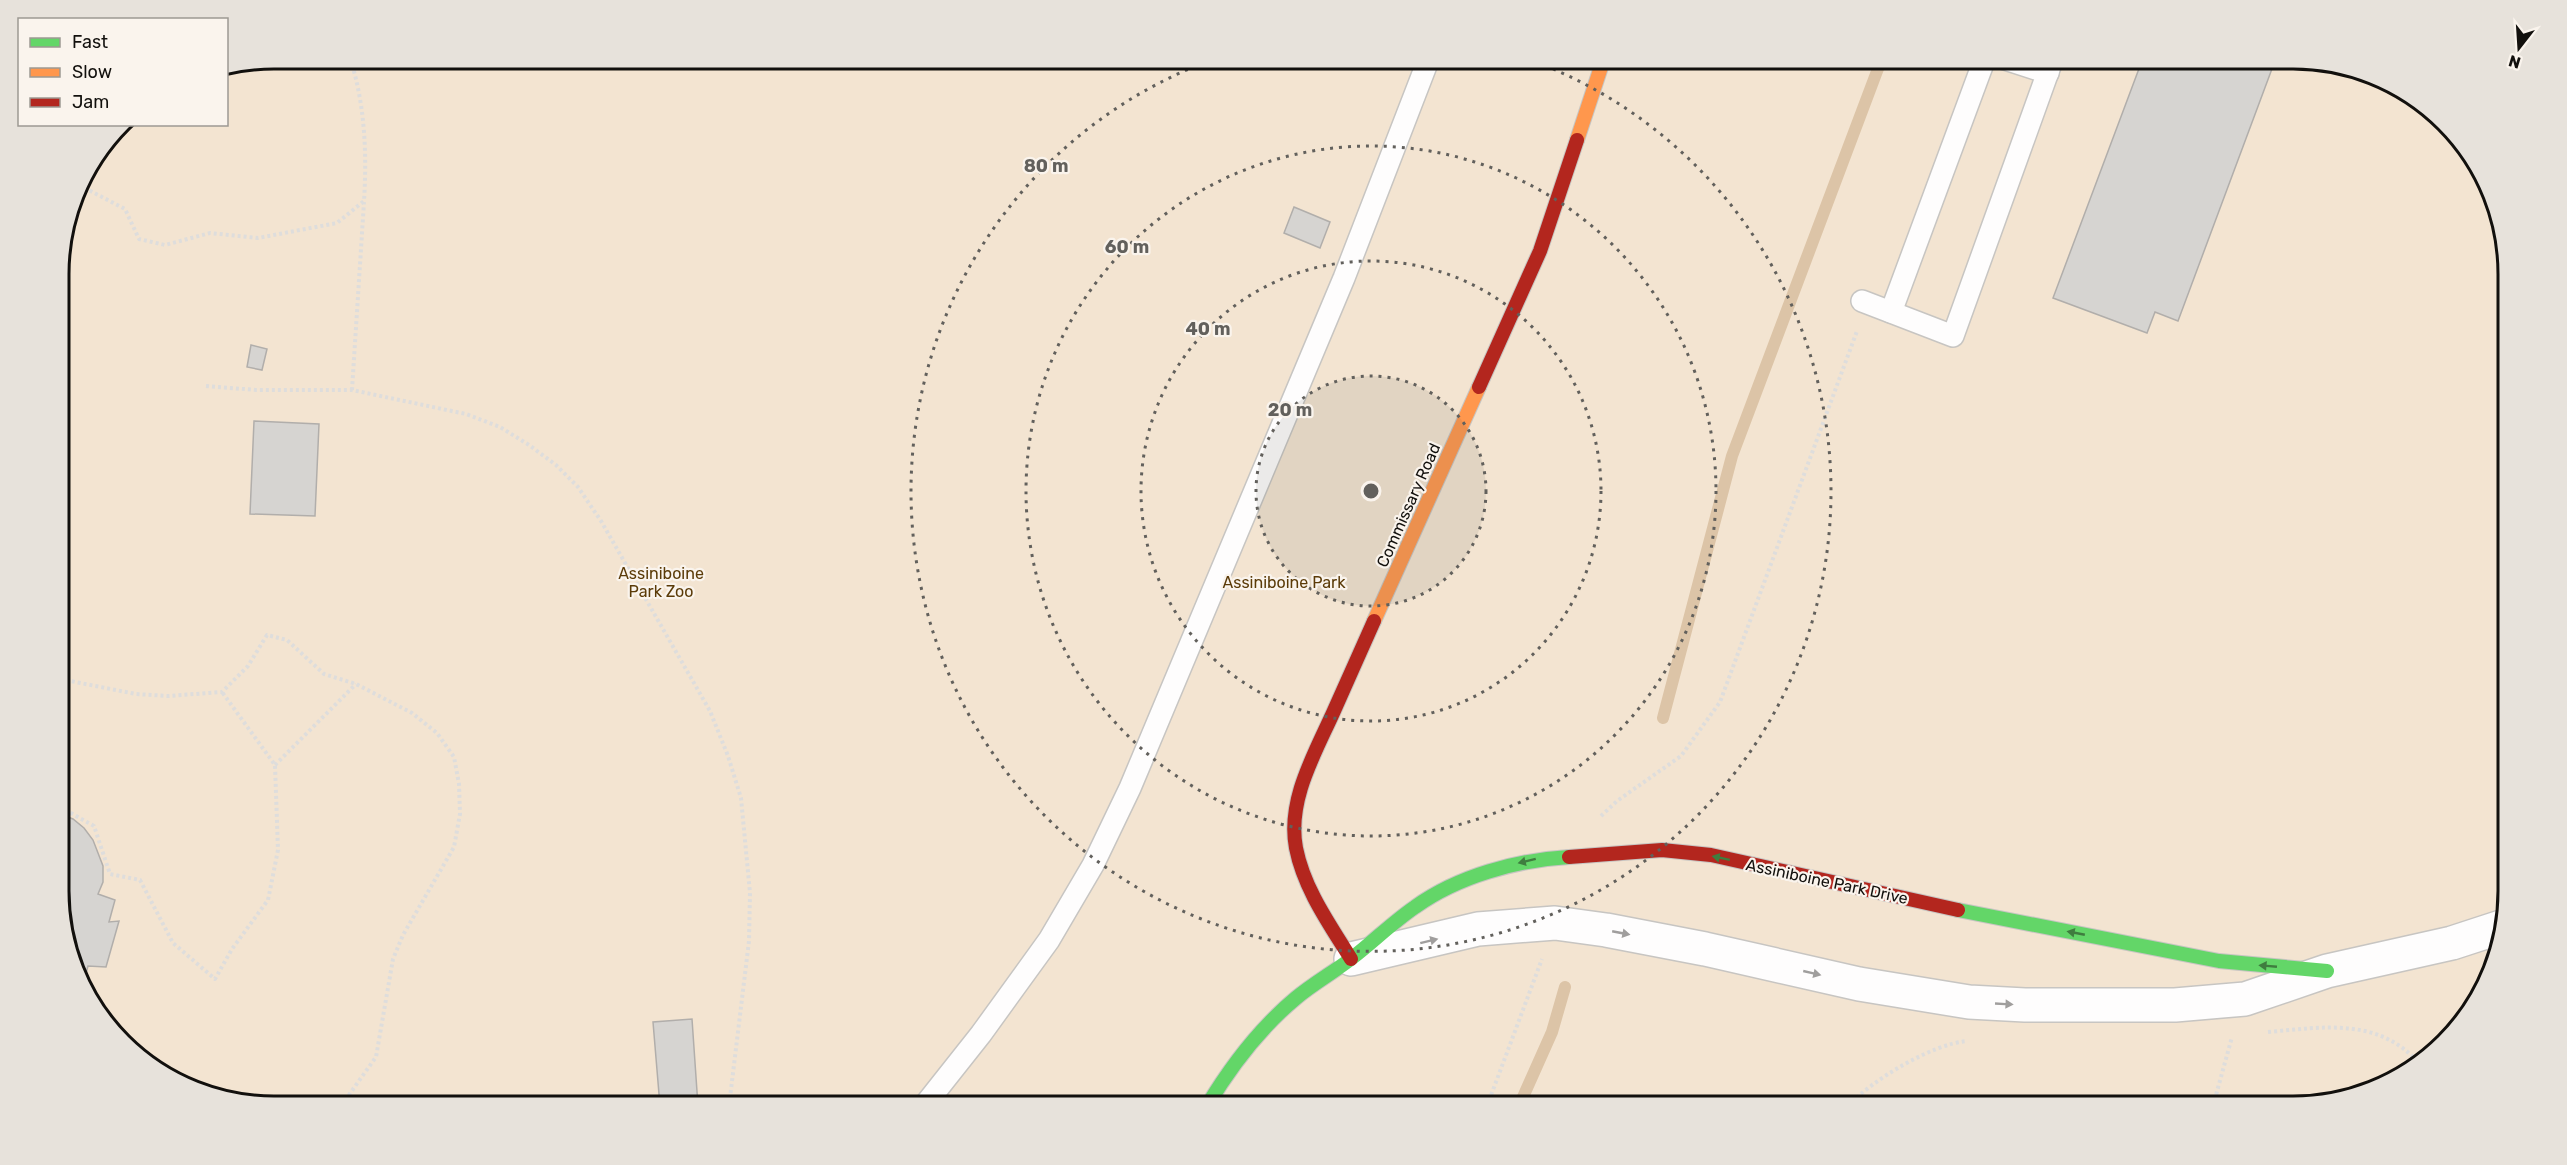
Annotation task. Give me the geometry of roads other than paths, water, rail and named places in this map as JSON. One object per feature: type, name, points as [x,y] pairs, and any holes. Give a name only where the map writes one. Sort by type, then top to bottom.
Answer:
[{"type":"street","name":"Commissary Road","points":[[1352,960],[1308,888],[1294,831],[1296,807],[1314,755],[1540,251],[1600,69]]},
{"type":"street","name":"Assiniboine Park Drive","points":[[1213,1096],[1223,1079],[1258,1035],[1296,998],[1352,960],[1416,906],[1457,884],[1500,868],[1536,859],[1662,850],[1711,855],[1939,906],[2218,961],[2326,971]]},
{"type":"street","name":"Assiniboine Park Drive","points":[[1352,960],[1478,929],[1555,923],[1606,930],[1705,949],[1859,984],[1969,1002],[2036,1005],[2187,1004],[2245,999],[2326,971],[2452,943],[2494,929]]},
{"type":"lane","points":[[932,1096],[1050,940],[1093,865],[1130,788],[1344,278],[1425,69]]},
{"type":"lane","points":[[1891,312],[1981,69]]},
{"type":"lane","points":[[1862,301],[1953,336],[2050,69]]},
{"type":"waterway","points":[[1663,718],[1732,456],[1878,69]]},
{"type":"waterway","points":[[1523,1096],[1552,1032],[1565,987]]},
{"type":"park label","name":"Assiniboine Park Zoo","points":[[661,582]]},
{"type":"park label","name":"Assiniboine Park","points":[[1284,582]]}]
